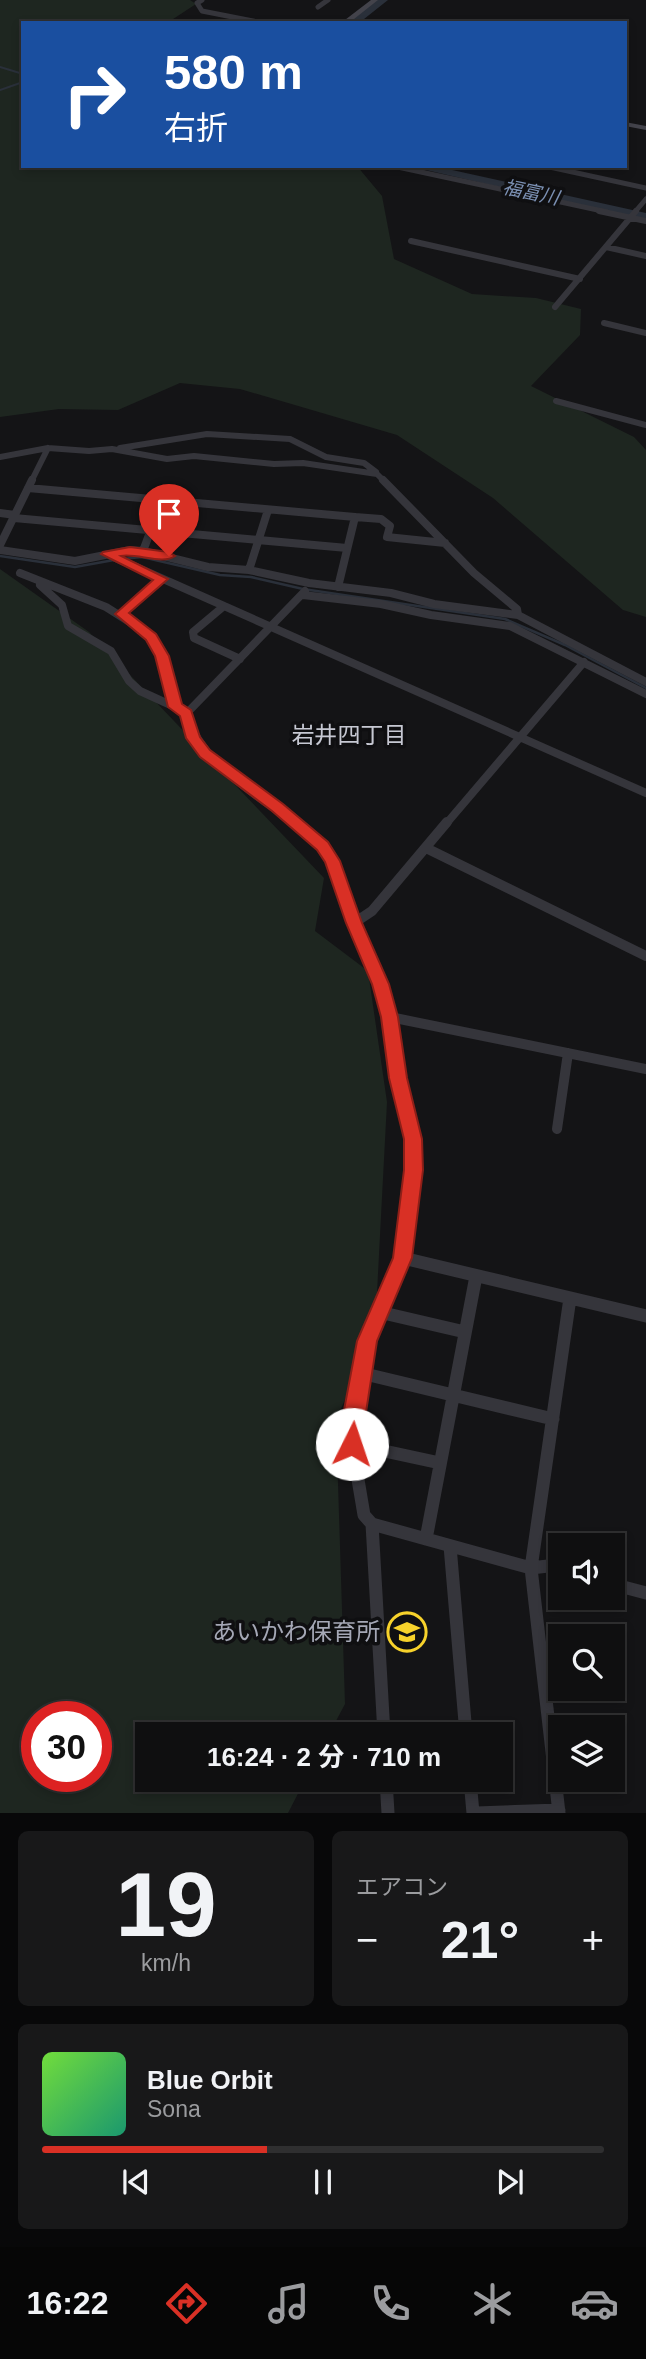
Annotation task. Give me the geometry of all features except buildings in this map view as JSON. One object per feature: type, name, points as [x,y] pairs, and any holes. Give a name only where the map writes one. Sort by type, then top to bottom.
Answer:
[{"type":"street","points":[[202,0],[197,3],[199,10],[252,21]]},
{"type":"street","points":[[318,7],[328,0]]},
{"type":"street","points":[[347,21],[375,0]]},
{"type":"street","points":[[627,124],[646,128]]},
{"type":"street","points":[[403,168],[646,221]]},
{"type":"street","points":[[554,168],[646,188]]},
{"type":"street","points":[[555,307],[646,198]]},
{"type":"street","points":[[411,241],[580,279]]},
{"type":"street","points":[[606,247],[646,256]]},
{"type":"street","points":[[604,323],[646,333]]},
{"type":"street","points":[[556,401],[646,425]]},
{"type":"street","points":[[0,457],[48,448],[89,451],[113,449],[207,434],[290,439],[326,457],[356,460],[377,474],[474,573],[517,609],[518,615]]},
{"type":"street","points":[[48,448],[0,548],[75,561],[115,558],[143,551],[208,567],[249,570],[306,589],[431,615],[498,623],[534,636],[646,694]]},
{"type":"street","points":[[113,449],[167,459],[194,456],[274,464],[303,463],[377,474]]},
{"type":"street","points":[[29,488],[381,519],[390,526],[387,537],[445,543]]},
{"type":"street","points":[[143,551],[162,500]]},
{"type":"street","points":[[249,570],[268,510]]},
{"type":"street","points":[[0,513],[346,548]]},
{"type":"street","points":[[338,587],[355,517]]},
{"type":"street","points":[[115,558],[646,793]]},
{"type":"street","points":[[20,573],[37,583],[62,605],[68,626],[111,651],[129,681],[140,691],[186,714],[193,738],[205,754],[278,807],[322,846],[332,861],[380,984],[390,1017],[398,1078],[413,1139],[414,1170],[403,1258],[367,1341],[354,1410],[352,1444],[364,1515],[372,1524],[450,1546],[531,1568],[548,1566]]},
{"type":"street","points":[[121,614],[162,579]]},
{"type":"street","points":[[37,583],[63,590],[121,614],[151,638],[162,656],[175,707]]},
{"type":"street","points":[[186,714],[272,628],[306,589],[338,587],[391,593],[434,604],[518,615],[646,682]]},
{"type":"street","points":[[223,606],[193,632],[194,638],[240,659]]},
{"type":"street","points":[[354,923],[372,911],[584,662]]},
{"type":"street","points":[[426,848],[646,957]]},
{"type":"street","points":[[390,1017],[646,1069]]},
{"type":"street","points":[[558,1129],[568,1053]]},
{"type":"street","points":[[403,1258],[646,1316]]},
{"type":"street","points":[[426,1539],[476,1276]]},
{"type":"street","points":[[472,1792],[475,1813],[559,1812],[531,1568],[570,1298]]},
{"type":"street","points":[[379,1312],[465,1332]]},
{"type":"street","points":[[361,1373],[553,1419]]},
{"type":"street","points":[[352,1444],[440,1463]]},
{"type":"street","points":[[372,1524],[383,1722]]},
{"type":"street","points":[[450,1546],[465,1722]]},
{"type":"street","points":[[625,1587],[646,1593]]},
{"type":"street","points":[[387,1792],[388,1813]]},
{"type":"shaded area","points":[[0,0],[190,0],[196,4],[170,21],[21,21],[21,168],[359,168],[382,196],[394,259],[472,294],[536,298],[581,309],[580,335],[531,386],[634,437],[646,450],[646,617],[623,610],[493,498],[397,435],[240,389],[180,383],[118,410],[59,409],[0,417]]},
{"type":"shaded area","points":[[0,569],[89,632],[324,878],[315,931],[368,971],[387,1102],[375,1331],[336,1420],[345,1704],[335,1722],[135,1722],[135,1792],[299,1792],[288,1813],[0,1813]]},
{"type":"waterway","name":"福富川","points":[[355,21],[383,0]]},
{"type":"waterway","points":[[0,67],[21,73]]},
{"type":"waterway","points":[[0,90],[21,83]]},
{"type":"waterway","name":"福富川","points":[[424,168],[646,217]]},
{"type":"waterway","points":[[0,556],[75,567],[114,560]]},
{"type":"waterway","points":[[121,559],[142,557],[220,575],[251,577],[303,589],[505,619],[565,645],[646,688]]},
{"type":"place","name":"あいかわ保育所","points":[[407,1632]]},
{"type":"district","name":"岩井四丁目","points":[[349,735]]},
{"type":"route","points":[[169,556],[130,550],[107,554],[162,579],[121,614],[151,638],[162,656],[175,707],[186,714],[193,738],[205,754],[278,807],[322,846],[332,861],[380,984],[390,1017],[398,1078],[413,1139],[414,1170],[403,1258],[367,1341],[354,1410],[352,1444]]}]
